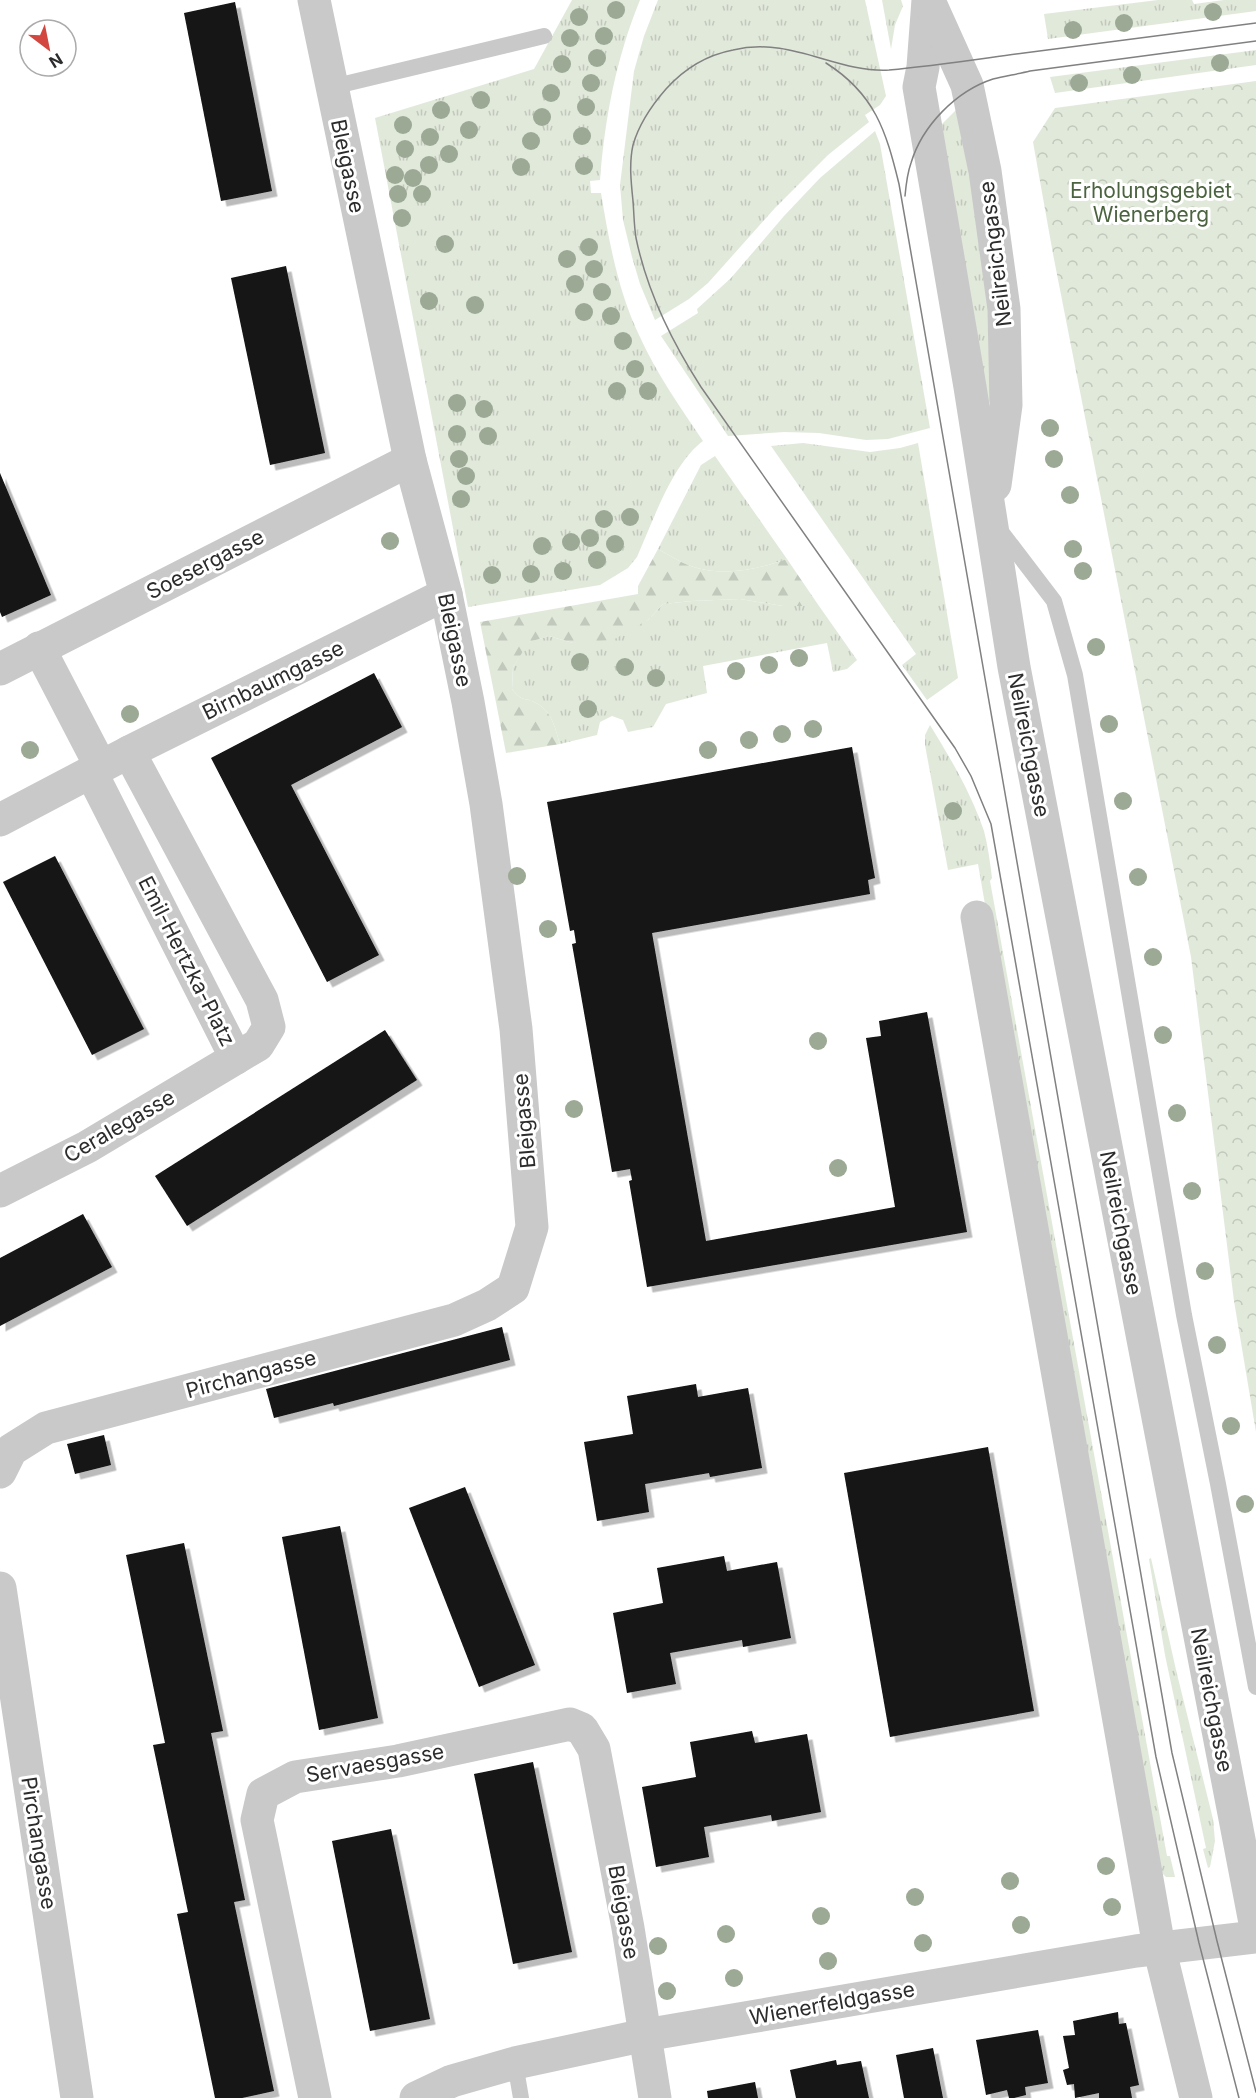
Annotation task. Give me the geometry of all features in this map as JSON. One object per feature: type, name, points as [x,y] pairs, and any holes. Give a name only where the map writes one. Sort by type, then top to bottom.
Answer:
[{"type":"street","name":"Bleigasse","points":[[314,0],[410,460],[446,594],[486,804],[516,1029],[532,1227],[513,1287]]},
{"type":"street","name":"Neilreichgasse","points":[[929,0],[919,87],[970,387],[1014,667],[1256,1928]]},
{"type":"street","name":"Neilreichgasse","points":[[929,0],[968,91],[985,171],[1004,309],[1005,405],[990,517]]},
{"type":"street","name":"Soesergasse","points":[[0,669],[410,460]]},
{"type":"street","name":"Birnbaumgasse","points":[[0,820],[446,594]]},
{"type":"street","points":[[39,648],[107,764]]},
{"type":"street","name":"Emil-Hertzka-Platz","points":[[107,764],[262,1000],[268,1028],[258,1045],[236,1058],[107,764]]},
{"type":"street","points":[[977,916],[1159,1947],[1196,2098]]},
{"type":"street","name":"Ceralegasse","points":[[0,1191],[87,1147],[236,1058]]},
{"type":"street","name":"Pirchangasse","points":[[0,1472],[11,1450],[46,1428],[453,1320],[488,1305],[513,1287]]},
{"type":"street","name":"Pirchangasse","points":[[0,1588],[77,2098]]},
{"type":"street","name":"Servaesgasse","points":[[315,2098],[257,1820],[263,1794],[295,1777],[398,1761],[570,1724],[582,1729]]},
{"type":"street","name":"Bleigasse","points":[[582,1729],[594,1749],[655,2098]]},
{"type":"street","name":"Wienerfeldgasse","points":[[416,2098],[452,2081],[515,2062],[645,2035],[1159,1947],[1256,1937]]},
{"type":"lane","points":[[332,87],[544,36]]},
{"type":"lane","name":"Neilreichgasse","points":[[990,517],[1054,600],[1075,675],[1184,1315],[1256,1687]]},
{"type":"lane","points":[[515,2062],[521,2098]]},
{"type":"green space","points":[[572,0],[640,0],[624,44],[613,88],[600,180],[590,181],[591,193],[601,193],[620,283],[639,335],[677,403],[703,441],[692,451],[673,478],[637,557],[628,568],[600,585],[468,607],[375,118],[534,69]]},
{"type":"green space","points":[[658,0],[865,0],[886,96],[880,105],[865,115],[869,122],[828,155],[775,208],[708,283],[689,299],[655,320],[632,257],[623,220],[620,185],[634,71]]},
{"type":"green space","points":[[882,0],[901,0],[903,6],[895,25],[891,49]]},
{"type":"green space","points":[[1158,0],[1192,0],[1194,4],[1224,0],[1256,0],[1256,11],[1048,39],[1044,14]]},
{"type":"green space","points":[[1256,50],[1256,65],[1055,93],[1050,77]]},
{"type":"green space","name":"Erholungsgebiet Wienerberg","points":[[1256,81],[1256,1432],[1234,1301],[1191,957],[1033,142],[1055,108]]},
{"type":"green space","points":[[958,108],[974,192],[993,327],[992,403],[987,401],[939,127]]},
{"type":"green space","points":[[875,131],[880,144],[930,428],[888,439],[866,440],[819,433],[784,432],[728,436],[661,336],[698,313],[697,309],[731,278],[820,178]]},
{"type":"green space","points":[[803,443],[870,452],[918,443],[958,678],[927,700],[902,665],[916,654],[771,446]]},
{"type":"green space","points":[[715,456],[787,559],[754,568],[720,571],[692,567],[658,549],[701,465]]},
{"type":"green space","points":[[658,549],[692,567],[720,571],[754,568],[787,559],[819,606],[783,606],[740,599],[663,604],[648,620],[613,640],[573,643],[549,636],[529,642],[513,667],[512,689],[521,698],[536,703],[546,711],[552,720],[560,744],[506,753],[480,622],[638,594],[638,586]]},
{"type":"green space","points":[[740,599],[783,606],[819,606],[857,660],[847,669],[833,672],[827,643],[703,666],[707,693],[666,704],[653,727],[628,732],[623,720],[612,716],[600,722],[597,735],[560,744],[552,720],[546,711],[536,703],[521,698],[512,689],[513,667],[528,642],[549,636],[573,643],[648,620],[663,604]]},
{"type":"green space","points":[[930,725],[967,790],[987,842],[992,878],[990,881],[1167,1856],[1170,1856],[1175,1877],[1166,1877],[1160,1871],[1132,1752],[978,864],[948,870],[925,745],[925,735]]},
{"type":"green space","points":[[1151,1558],[1213,1819],[1215,1841],[1208,1868],[1203,1849],[1206,1848],[1165,1655],[1149,1559]]},
{"type":"building","points":[[235,2],[272,191],[221,201],[184,13]]},
{"type":"building","points":[[286,266],[325,453],[270,465],[231,278]]},
{"type":"building","points":[[0,473],[51,595],[2,617],[0,612]]},
{"type":"building","points":[[374,673],[402,727],[291,785],[379,955],[327,982],[211,758]]},
{"type":"building","points":[[852,747],[875,878],[868,880],[870,894],[652,933],[706,1241],[895,1207],[866,1038],[881,1036],[879,1021],[927,1012],[967,1232],[647,1287],[629,1181],[632,1180],[630,1169],[612,1172],[572,944],[576,943],[574,930],[570,931],[547,802]]},
{"type":"building","points":[[55,856],[144,1029],[92,1055],[3,882]]},
{"type":"building","points":[[385,1030],[417,1080],[187,1226],[155,1176]]},
{"type":"building","points":[[83,1214],[112,1267],[0,1326],[0,1258]]},
{"type":"building","points":[[502,1327],[510,1360],[334,1406],[333,1403],[274,1418],[266,1389]]},
{"type":"building","points":[[696,1384],[698,1397],[748,1388],[762,1468],[710,1477],[709,1473],[645,1484],[649,1512],[597,1521],[584,1442],[633,1434],[627,1396]]},
{"type":"building","points":[[104,1435],[111,1465],[75,1474],[67,1444]]},
{"type":"building","points":[[988,1447],[1034,1711],[890,1737],[844,1473]]},
{"type":"building","points":[[465,1487],[535,1665],[479,1687],[409,1508]]},
{"type":"building","points":[[340,1526],[378,1718],[319,1730],[282,1537]]},
{"type":"building","points":[[184,1543],[223,1731],[211,1733],[245,1900],[234,1902],[274,2091],[242,2098],[215,2098],[177,1914],[188,1912],[153,1745],[165,1743],[126,1555]]},
{"type":"building","points":[[724,1556],[727,1571],[777,1562],[791,1638],[743,1647],[742,1640],[670,1653],[676,1684],[627,1693],[613,1613],[663,1603],[657,1568]]},
{"type":"building","points":[[752,1731],[755,1743],[807,1734],[821,1812],[772,1821],[771,1815],[704,1827],[709,1857],[656,1867],[642,1787],[696,1777],[690,1742]]},
{"type":"building","points":[[533,1762],[572,1952],[513,1964],[474,1774]]},
{"type":"building","points":[[391,1829],[430,2019],[370,2031],[332,1841]]},
{"type":"building","points":[[1118,2012],[1119,2024],[1126,2023],[1139,2085],[1130,2087],[1132,2098],[1099,2098],[1099,2093],[1075,2098],[1074,2084],[1067,2085],[1063,2070],[1069,2068],[1063,2036],[1075,2035],[1073,2021]]},
{"type":"building","points":[[1038,2030],[1048,2083],[1025,2087],[1026,2095],[1014,2098],[1009,2098],[1007,2090],[986,2095],[976,2040]]},
{"type":"building","points":[[933,2048],[943,2098],[904,2098],[896,2055]]},
{"type":"building","points":[[836,2060],[837,2065],[861,2061],[869,2098],[796,2098],[790,2070]]},
{"type":"building","points":[[755,2082],[758,2098],[708,2098],[707,2091]]},
{"type":"tram line","points":[[1239,2098],[1199,1943],[1156,1757],[991,824],[971,776],[955,748],[701,387],[680,352],[654,297],[641,258],[635,229],[631,166],[633,145],[642,122],[666,89],[696,64],[714,55],[733,50],[754,47],[774,48],[850,66],[889,70],[1256,23]]},
{"type":"tram line","points":[[905,196],[910,167],[923,136],[932,123],[954,101],[979,85],[993,79],[1030,71],[1256,41]]},
{"type":"tram line","points":[[826,63],[856,88],[876,115],[889,147],[899,184],[1172,1753],[1256,2092]]}]
